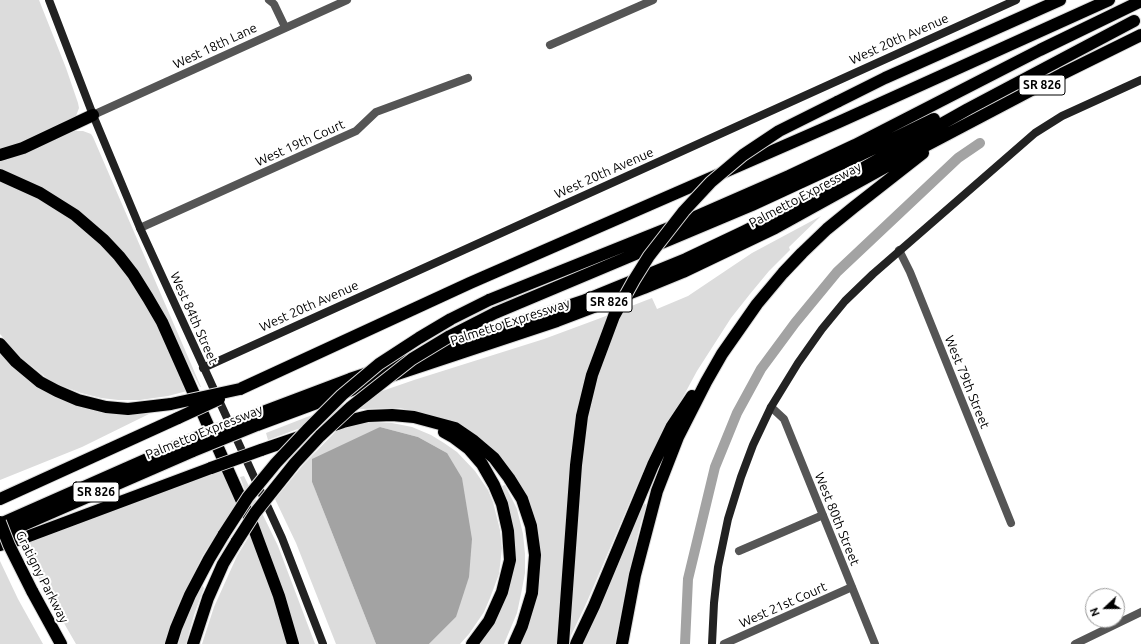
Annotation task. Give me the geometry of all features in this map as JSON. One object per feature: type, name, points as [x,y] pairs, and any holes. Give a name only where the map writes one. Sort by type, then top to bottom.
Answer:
[{"type":"highway","points":[[563,644],[576,465],[582,416],[592,375],[614,316],[634,280],[649,256],[684,210],[711,182],[743,155],[779,131],[885,78],[1060,0]]},
{"type":"highway","name":"Palmetto Expressway","points":[[0,499],[470,283],[832,125],[1109,0]]},
{"type":"highway","points":[[171,644],[190,595],[224,534],[248,497],[306,430],[342,395],[379,364],[451,319],[489,300],[686,221],[789,176],[867,139],[1027,57],[1141,1]]},
{"type":"highway","points":[[193,644],[208,598],[223,564],[255,513],[295,463],[320,436],[351,406],[412,359],[450,336],[495,313],[690,232],[795,186],[926,123],[1045,61],[1138,19]]},
{"type":"highway","points":[[254,420],[350,379],[584,301],[686,259],[796,205],[968,109],[1138,19]]},
{"type":"highway","name":"Palmetto Expressway","points":[[0,535],[191,446],[254,420],[563,319],[665,280],[714,258],[774,228],[944,136],[1141,35]]},
{"type":"highway","points":[[0,155],[23,148],[93,116]]},
{"type":"highway","points":[[576,644],[594,606],[650,472],[672,426],[678,415],[712,370],[732,338],[757,304],[802,253],[854,207],[944,136]]},
{"type":"highway","points":[[0,175],[40,193],[75,215],[104,240],[133,274],[145,292],[162,322],[253,526],[279,596],[293,644]]},
{"type":"highway","points":[[0,344],[16,362],[40,382],[78,400],[106,407],[128,409],[171,404],[240,389]]},
{"type":"highway","points":[[622,644],[635,575],[657,491],[678,437],[712,370]]},
{"type":"highway","points":[[0,545],[21,539],[211,468],[343,422],[368,416],[392,415],[414,417],[455,428],[474,441],[494,458],[522,499],[531,526],[535,555],[532,593],[522,626],[514,644]]},
{"type":"highway","points":[[414,417],[453,437],[469,450],[482,464],[494,485],[502,504],[508,531],[510,560],[502,592],[489,621],[472,644]]},
{"type":"highway","points":[[0,523],[191,446]]},
{"type":"highway","name":"Gratigny Parkway","points":[[0,523],[9,545],[32,591],[60,641]]},
{"type":"street","name":"West 84th Street","points":[[49,0],[93,116],[140,228],[282,538],[323,644]]},
{"type":"street","points":[[269,0],[274,4],[285,27]]},
{"type":"street","name":"West 18th Lane","points":[[93,116],[347,0]]},
{"type":"street","points":[[550,45],[653,0]]},
{"type":"street","name":"West 20th Avenue","points":[[203,368],[1016,0]]},
{"type":"street","name":"West 19th Court","points":[[140,228],[356,130],[376,112],[468,78]]},
{"type":"street","points":[[712,644],[716,580],[728,519],[746,463],[771,407],[798,363],[826,324],[858,288],[899,250],[1012,152],[1041,129],[1072,111],[1141,80]]},
{"type":"street","name":"West 79th Street","points":[[899,250],[910,272],[1011,523]]},
{"type":"street","name":"West 80th Street","points":[[771,407],[784,419],[875,644]]},
{"type":"street","points":[[739,551],[823,515]]},
{"type":"street","name":"West 21st Court","points":[[724,644],[852,587]]},
{"type":"street","points":[[1074,644],[1141,612]]},
{"type":"shaded area","points":[[0,0],[39,0],[66,68],[79,108],[76,116],[72,120],[0,152]]},
{"type":"shaded area","points":[[71,131],[83,131],[91,134],[93,137],[201,387],[146,282],[123,253],[0,172],[0,160]]},
{"type":"shaded area","points":[[0,179],[47,202],[89,232],[124,270],[146,302],[187,391],[168,396],[140,400],[101,398],[81,393],[52,382],[24,360],[13,349],[0,334]]},
{"type":"shaded area","points":[[821,216],[789,247],[790,250],[769,271],[750,294],[731,318],[697,371],[644,469],[586,604],[567,644],[518,644],[538,563],[512,474],[439,418],[400,408],[362,409],[349,411],[268,440],[266,433],[307,417],[414,380],[544,339],[652,298],[657,309],[688,296],[752,253]]},
{"type":"shaded area","points":[[0,350],[33,382],[133,414],[149,414],[82,447],[0,480]]},
{"type":"shaded area","points":[[368,422],[392,423],[412,427],[431,435],[444,443],[457,452],[475,471],[488,490],[493,502],[500,530],[502,548],[499,574],[484,612],[460,644],[429,644],[456,617],[447,453],[418,437],[380,427],[312,482],[376,644],[336,644],[296,543],[275,499],[303,465],[340,427]]},
{"type":"shaded area","points":[[380,427],[418,437],[447,453],[462,478],[472,539],[469,577],[456,617],[429,644],[376,644],[312,482],[312,459]]},
{"type":"shaded area","points":[[223,470],[238,502],[203,555],[179,603],[164,644],[76,644],[42,585],[22,544]]},
{"type":"shaded area","points":[[244,476],[278,546],[315,644],[297,644],[263,539],[240,477]]},
{"type":"shaded area","points":[[505,485],[517,509],[523,534],[525,573],[517,613],[504,644],[478,644],[503,598],[508,510],[502,486]]},
{"type":"shaded area","points":[[643,503],[647,505],[641,522],[628,577],[615,644],[580,644]]},
{"type":"shaded area","points":[[251,533],[267,577],[287,644],[202,644],[214,607],[237,556]]},
{"type":"shaded area","points":[[0,561],[18,599],[43,644],[0,644]]},
{"type":"shaded area","points":[[202,585],[204,588],[194,615],[186,644],[178,644],[186,618]]},
{"type":"waterway","points":[[685,644],[688,579],[715,467],[737,413],[761,369],[795,323],[837,272],[958,158],[980,143]]}]
